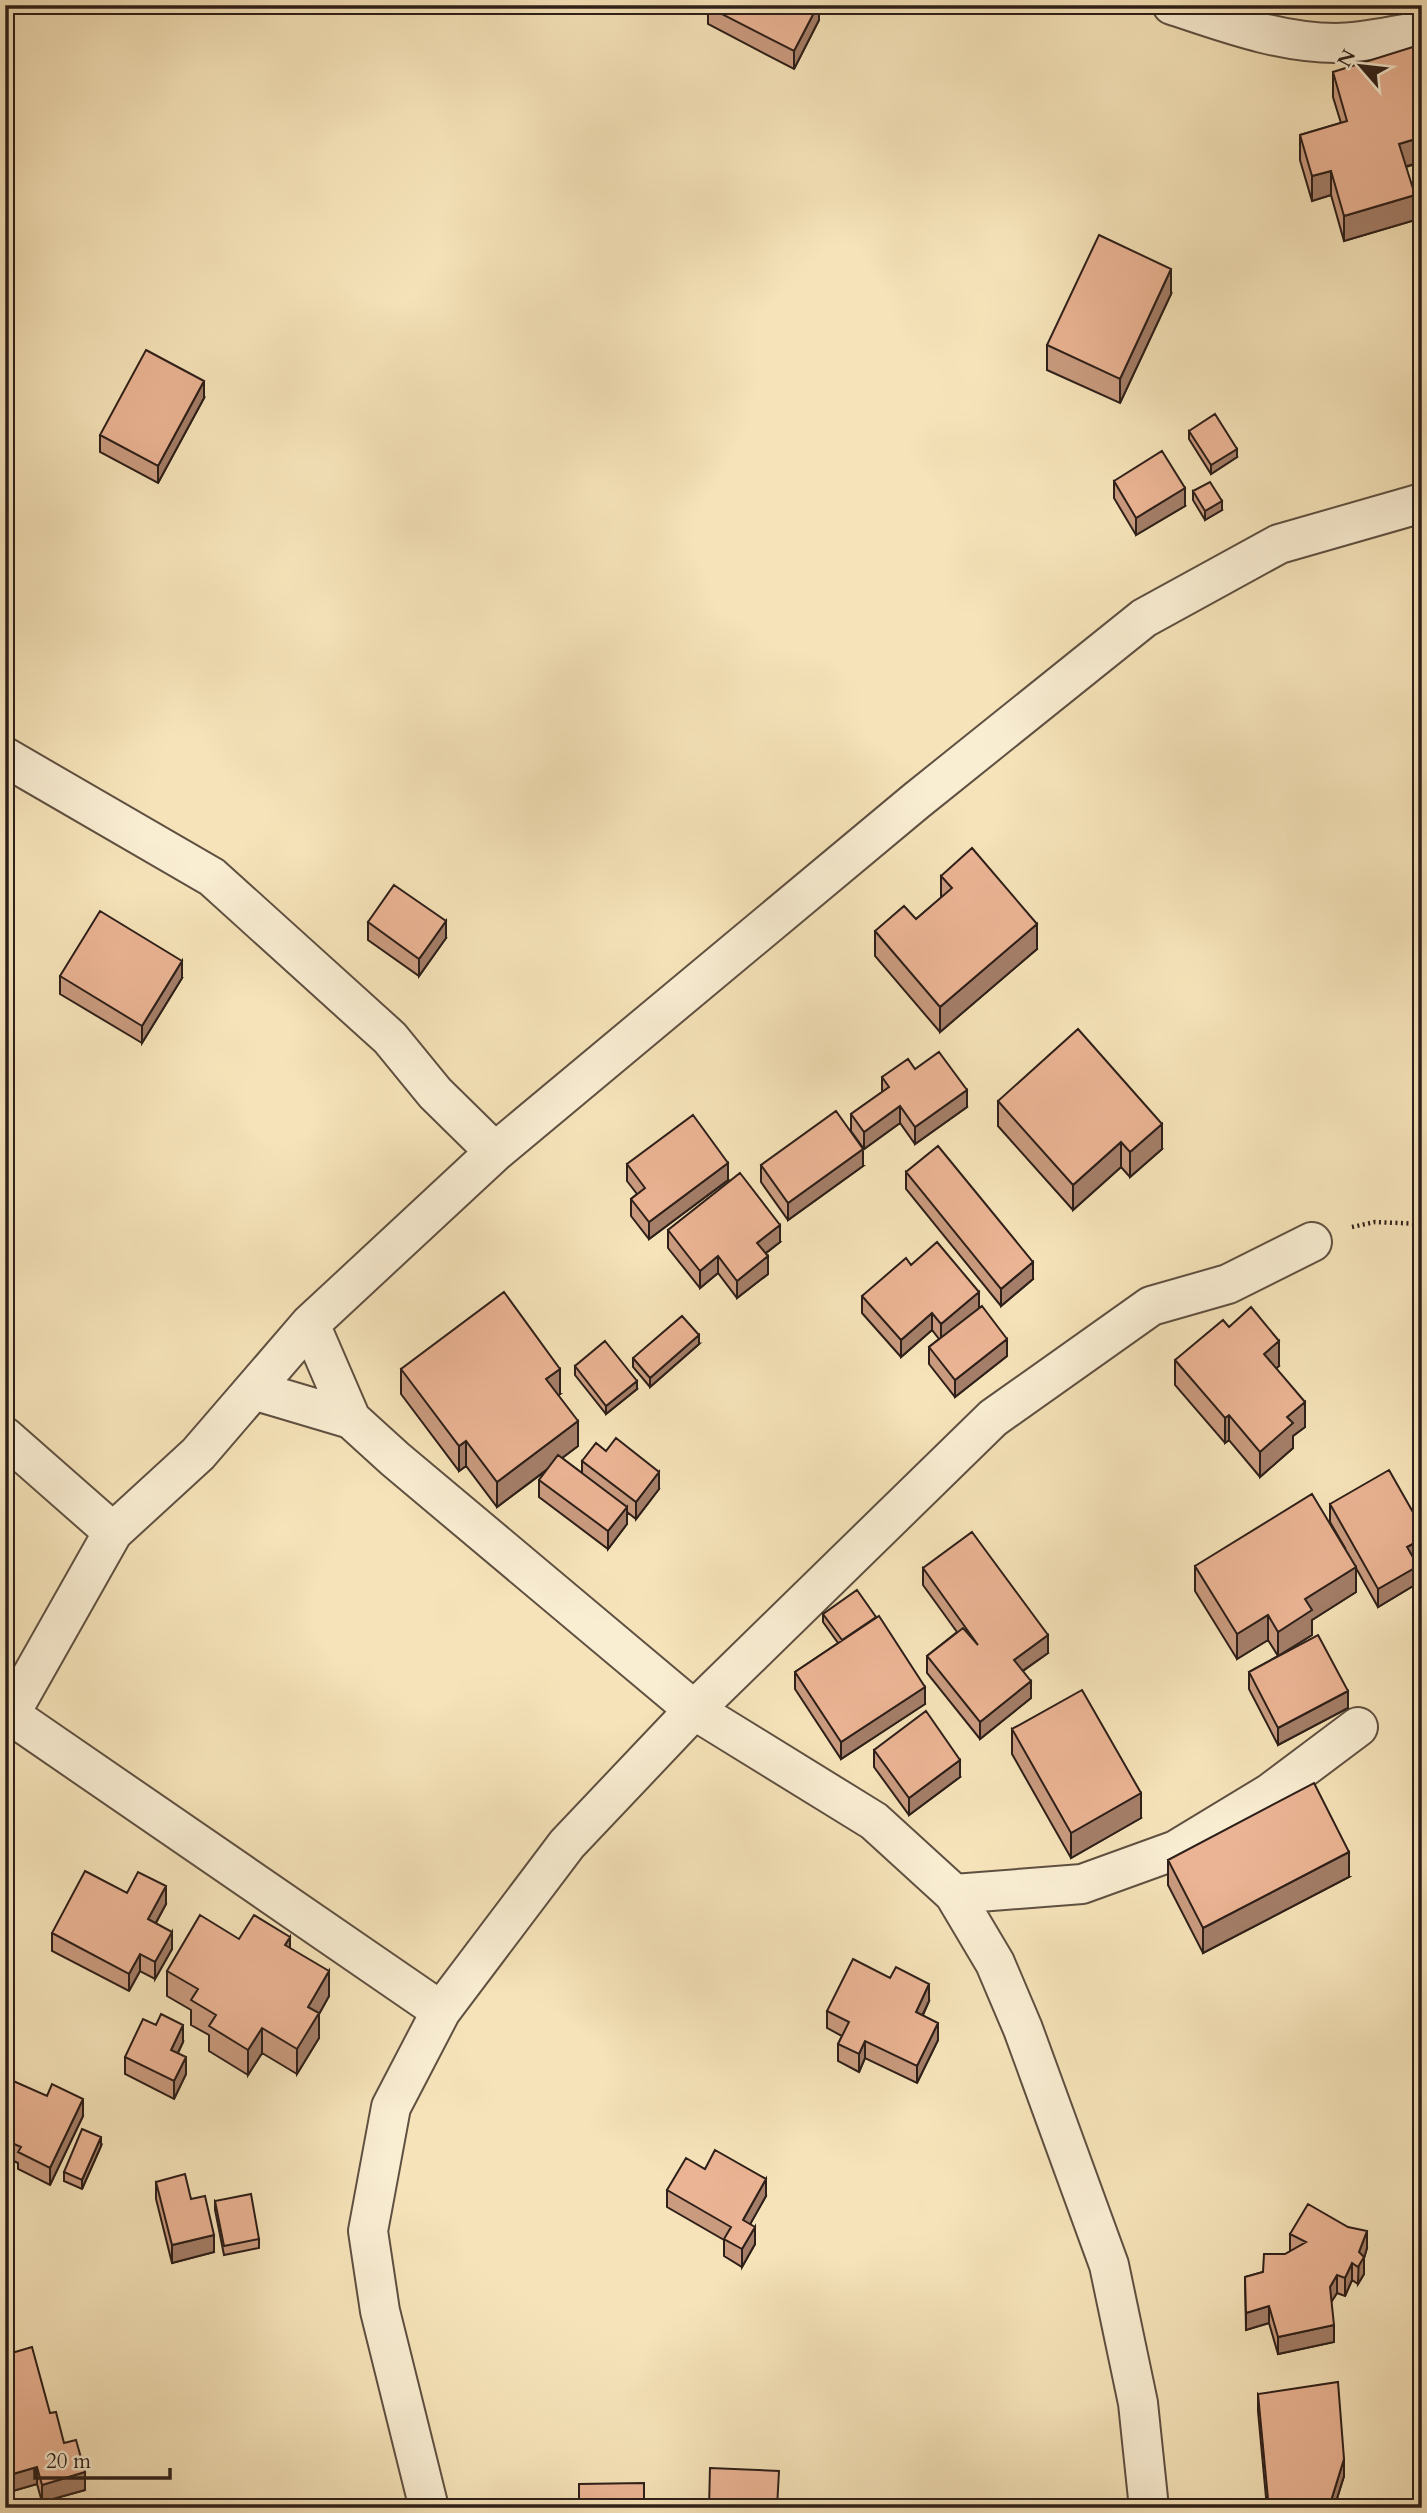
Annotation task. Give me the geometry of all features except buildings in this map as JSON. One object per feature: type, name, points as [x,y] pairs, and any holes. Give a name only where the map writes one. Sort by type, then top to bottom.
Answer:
[{"type":"street","points":[[1172,5],[1249,30],[1296,40],[1337,43],[1422,31]]},
{"type":"street","points":[[441,2011],[7,1719],[113,1532],[198,1454],[310,1324],[495,1152],[916,801],[1144,618],[1279,544],[1422,503]]},
{"type":"street","points":[[5,757],[212,877],[390,1038],[435,1093],[495,1152]]},
{"type":"street","points":[[429,2508],[380,2311],[368,2231],[391,2107],[441,2011],[567,1844],[694,1710],[993,1418],[1151,1306],[1228,1284],[1312,1242]]},
{"type":"street","points":[[310,1324],[351,1419],[406,1468],[694,1710],[874,1821],[954,1894],[995,1963],[1023,2029],[1109,2265],[1138,2403],[1149,2508]]},
{"type":"street","points":[[253,1390],[351,1419]]},
{"type":"street","points":[[5,1437],[113,1532]]},
{"type":"street","points":[[954,1894],[1082,1885],[1176,1850],[1270,1793],[1358,1727]]},
{"type":"path","points":[[1312,1242],[1343,1229],[1375,1222],[1422,1224]]}]
